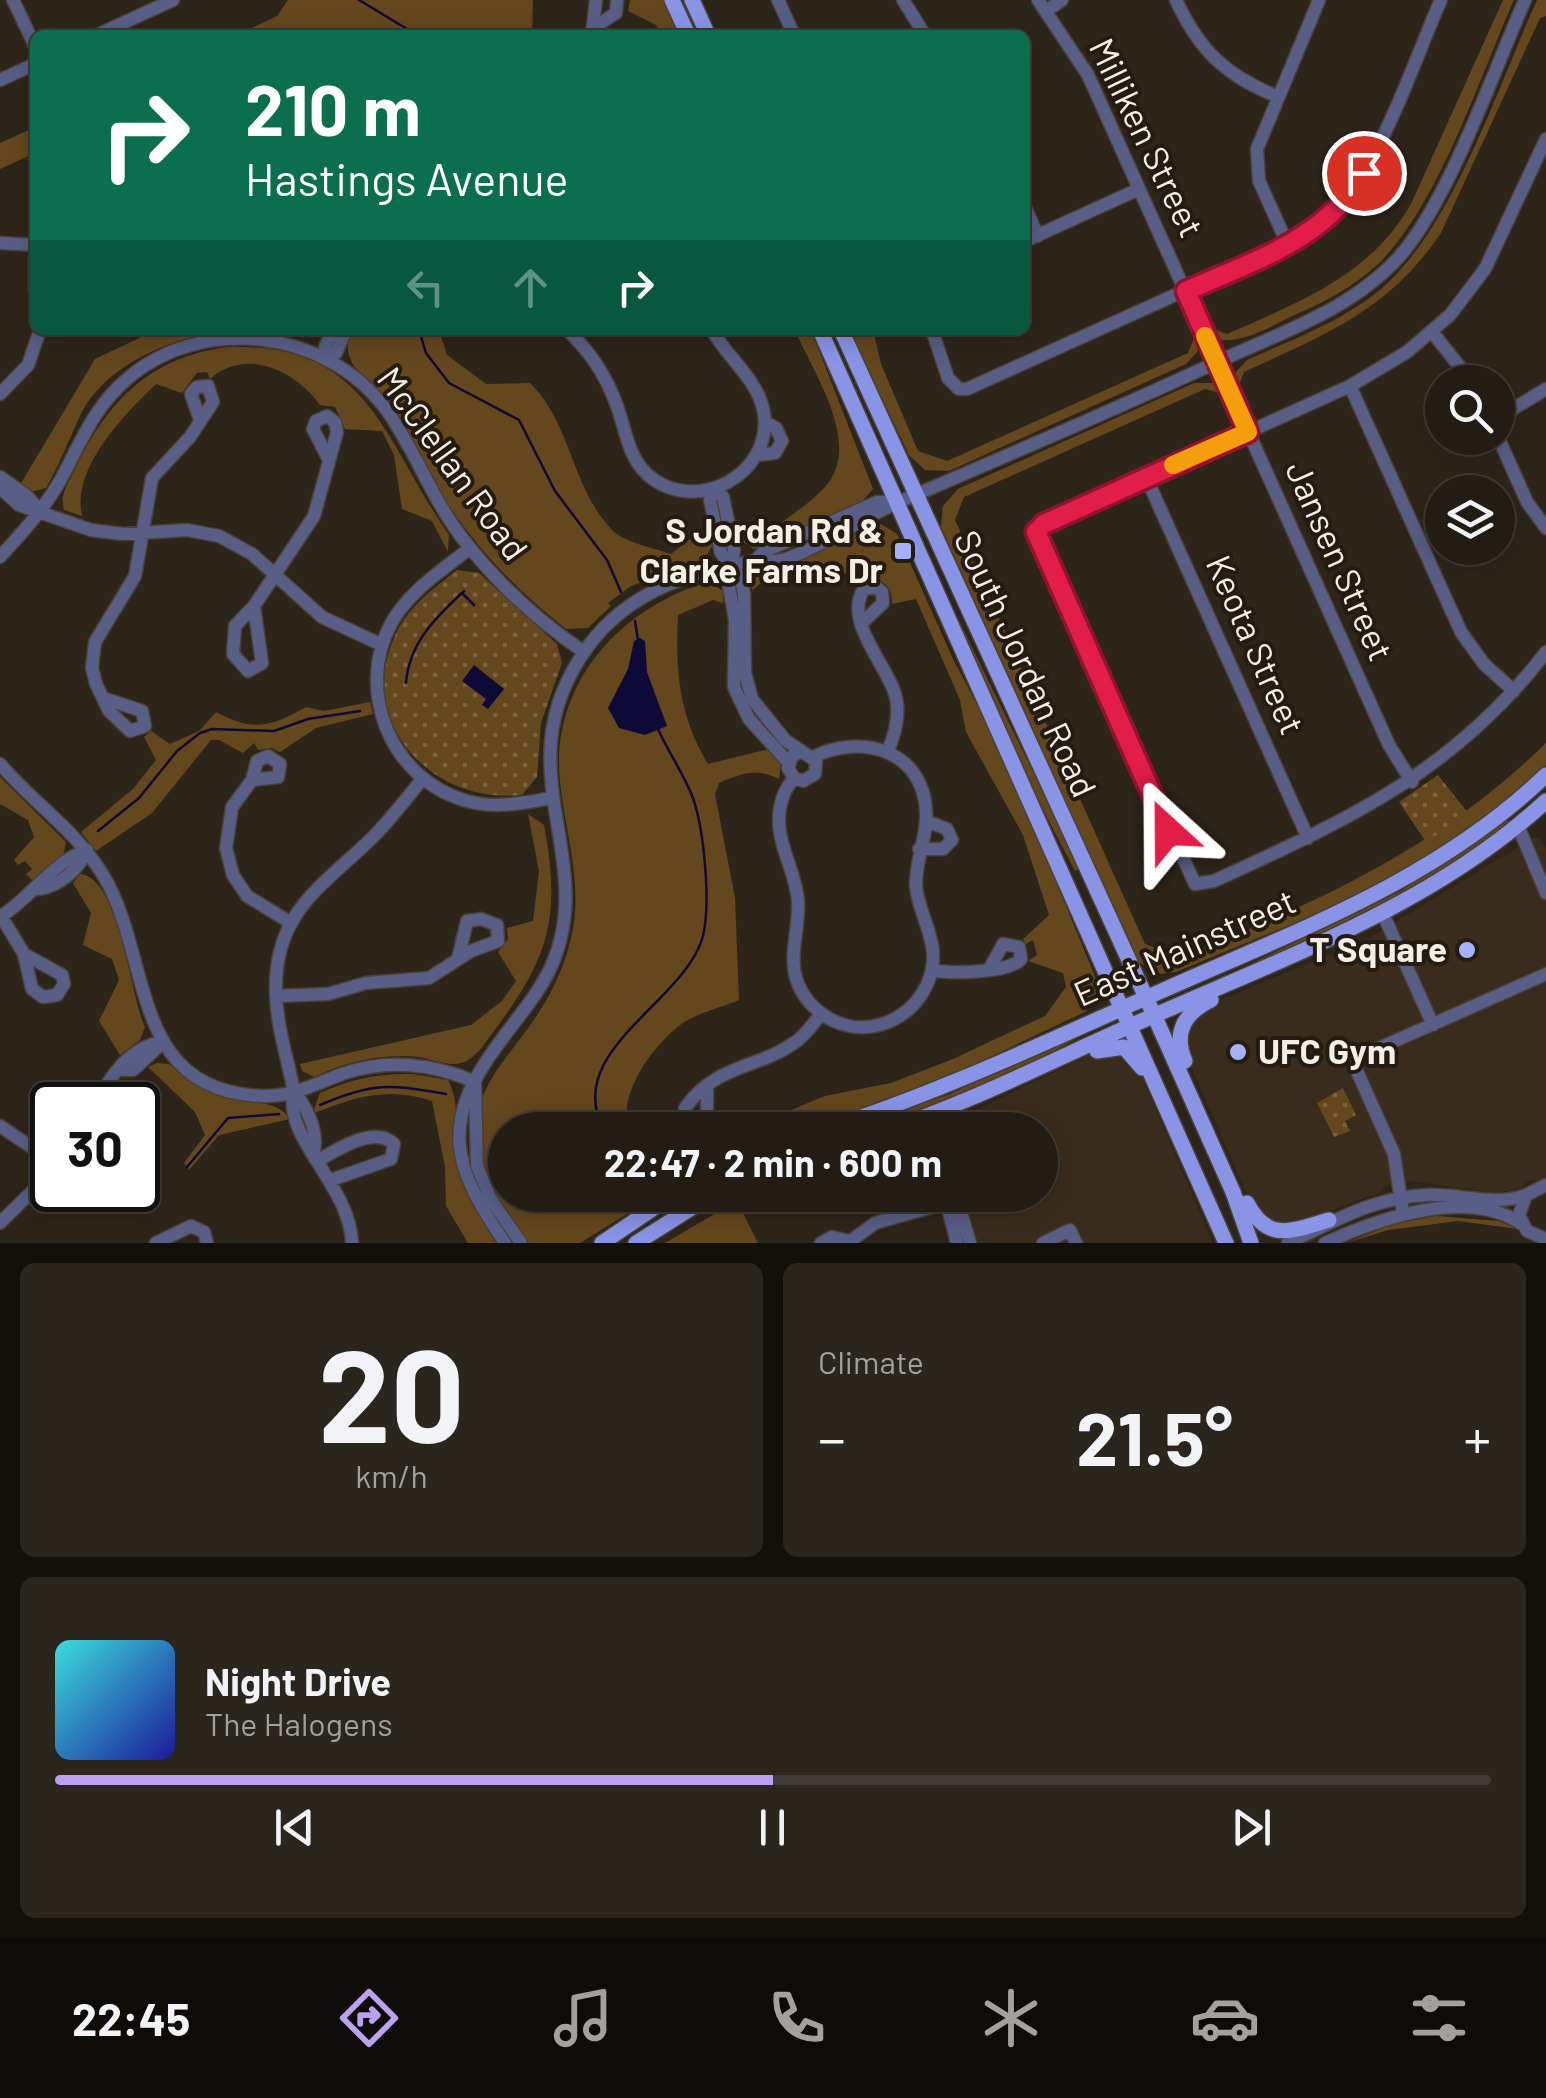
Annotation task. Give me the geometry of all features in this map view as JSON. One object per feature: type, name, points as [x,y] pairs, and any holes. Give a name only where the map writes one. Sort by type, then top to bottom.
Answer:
[{"type":"main road","points":[[672,0],[686,30]]},
{"type":"main road","points":[[692,0],[706,30]]},
{"type":"main road","name":"South Jordan Road","points":[[822,335],[1226,1243]]},
{"type":"main road","name":"South Jordan Road","points":[[843,335],[1154,1015],[1226,1176],[1251,1243]]},
{"type":"main road","name":"East Mainstreet","points":[[877,1112],[944,1089],[1410,878],[1478,833],[1546,775]]},
{"type":"main road","points":[[1518,826],[1518,812],[1546,787]]},
{"type":"main road","name":"East Mainstreet","points":[[951,1112],[1014,1078],[1383,914],[1454,874],[1546,801]]},
{"type":"main road","points":[[1187,1089],[1190,1072],[1179,1042],[1185,1020],[1195,1008],[1234,990],[1252,972]]},
{"type":"main road","points":[[1014,1078],[1035,1079],[1107,1046],[1121,1046],[1138,1060],[1158,1102],[1171,1113]]},
{"type":"main road","points":[[1226,1176],[1242,1191],[1257,1222],[1268,1232],[1291,1234],[1329,1220]]},
{"type":"main road","points":[[602,1243],[648,1212]]},
{"type":"main road","points":[[636,1243],[685,1212]]},
{"type":"street","points":[[13,0],[30,36]]},
{"type":"street","points":[[105,30],[145,6],[173,0]]},
{"type":"street","points":[[593,30],[596,0]]},
{"type":"street","points":[[595,30],[616,13],[617,0]]},
{"type":"street","points":[[778,0],[792,30]]},
{"type":"street","points":[[903,0],[922,30]]},
{"type":"street","points":[[1042,6],[1062,0]]},
{"type":"street","points":[[1176,0],[1208,56],[1236,78],[1276,96]]},
{"type":"street","points":[[1288,245],[1257,172],[1260,134],[1319,0]]},
{"type":"street","points":[[933,335],[943,368],[959,389],[976,386],[1288,245],[1326,221],[1357,186],[1441,0]]},
{"type":"street","points":[[506,1243],[476,1203],[462,1165],[461,1115],[475,1082],[538,990],[560,937],[564,870],[548,758],[554,716],[584,652],[614,618],[638,600],[677,580],[755,560],[788,558],[898,502],[1340,305],[1368,286],[1405,250],[1438,195],[1525,0]]},
{"type":"street","name":"Milliken Street","points":[[1042,6],[1088,75],[1217,362]]},
{"type":"street","points":[[0,80],[30,66]]},
{"type":"street","points":[[1546,140],[1491,259],[1468,295],[1432,332],[1394,361],[1350,386],[1044,524],[1036,532],[1195,884],[1214,881],[1308,838],[1412,782],[1469,736],[1546,652]]},
{"type":"street","points":[[1032,238],[1140,189]]},
{"type":"street","points":[[0,243],[30,245]]},
{"type":"street","points":[[1432,332],[1458,365]]},
{"type":"street","points":[[0,394],[28,365],[38,335]]},
{"type":"street","points":[[331,335],[327,358],[336,353],[344,335]]},
{"type":"street","points":[[572,335],[608,385],[629,447],[646,472],[678,490],[714,490],[741,474],[756,455],[765,422],[755,386],[716,335]]},
{"type":"street","name":"McClellan Road","points":[[0,557],[40,512],[91,419],[116,389],[149,363],[196,344],[237,338],[284,343],[327,358],[384,407],[426,483],[470,548],[520,602],[584,652]]},
{"type":"street","name":"Jansen Street","points":[[1217,362],[1388,745],[1412,782]]},
{"type":"street","points":[[1350,386],[1460,632],[1484,664],[1514,691]]},
{"type":"street","points":[[1515,408],[1546,389]]},
{"type":"street","points":[[106,699],[94,677],[94,642],[130,586],[144,534],[152,478],[190,437],[199,417]]},
{"type":"street","points":[[756,455],[775,453],[782,441],[776,428],[765,422]]},
{"type":"street","points":[[1506,455],[1527,502],[1546,528]]},
{"type":"street","points":[[254,606],[314,516],[329,460]]},
{"type":"street","points":[[0,478],[27,496],[40,512]]},
{"type":"street","name":"Keota Street","points":[[1146,478],[1308,838]]},
{"type":"street","points":[[0,488],[19,505],[91,530],[144,534],[178,530],[219,536],[244,548],[322,617],[382,645]]},
{"type":"street","points":[[714,490],[710,500],[722,553],[730,566],[741,646],[734,687],[788,762],[794,778],[782,800],[779,824],[798,896],[794,967],[800,989],[822,1014],[850,1026],[881,1025],[912,1006],[932,970],[932,942],[916,885],[926,821],[925,799],[916,778],[888,751],[845,745],[788,762]]},
{"type":"street","points":[[470,548],[406,602],[382,645],[377,685],[382,718],[399,753],[423,778],[455,797],[479,804],[506,805],[551,798]]},
{"type":"street","points":[[863,622],[869,646],[896,697],[897,725],[888,751]]},
{"type":"street","points":[[759,721],[807,754],[814,774],[808,780],[794,778]]},
{"type":"street","points":[[0,764],[86,850],[122,914],[145,1008],[162,1042],[187,1068],[223,1088],[263,1096],[294,1092],[343,1074],[385,1065],[439,1068],[475,1082]]},
{"type":"street","points":[[352,1243],[347,1213],[316,1155],[316,1140],[303,1102],[294,1092],[276,996],[279,959],[291,923],[318,883],[374,835],[423,778]]},
{"type":"street","points":[[252,780],[237,798],[227,822],[227,858],[247,896],[291,923]]},
{"type":"street","points":[[920,850],[943,850],[952,840],[947,829],[926,821]]},
{"type":"street","points":[[1518,826],[1546,893]]},
{"type":"street","points":[[24,954],[1,917],[39,889],[59,864],[86,850]]},
{"type":"street","points":[[1383,914],[1432,1025]]},
{"type":"street","points":[[276,996],[328,994],[366,983],[421,980],[458,959]]},
{"type":"street","points":[[932,970],[967,974],[991,966]]},
{"type":"street","points":[[1404,1213],[1392,1148],[1352,1060],[1546,974]]},
{"type":"street","points":[[707,1087],[742,1064],[791,1046],[822,1014]]},
{"type":"street","points":[[113,1082],[125,1060],[146,1045],[162,1042]]},
{"type":"street","points":[[475,1082],[477,1166],[486,1190],[521,1243]]},
{"type":"street","points":[[0,1126],[30,1146]]},
{"type":"street","points":[[316,1155],[371,1138],[385,1137],[394,1144],[391,1159],[366,1164],[331,1180]]},
{"type":"street","points":[[1288,1243],[1362,1206],[1401,1197],[1443,1194],[1502,1200],[1546,1186]]},
{"type":"street","points":[[0,1223],[30,1194]]},
{"type":"street","points":[[1526,1195],[1520,1210],[1534,1236]]},
{"type":"street","points":[[1325,1243],[1404,1213],[1460,1209],[1501,1214],[1534,1236]]},
{"type":"street","points":[[821,1243],[832,1236],[849,1242],[875,1223],[908,1212]]},
{"type":"street","points":[[951,1212],[957,1243]]},
{"type":"street","points":[[956,1212],[970,1243]]},
{"type":"street","points":[[156,1243],[191,1226],[204,1232],[207,1243]]},
{"type":"street","points":[[1042,1243],[1070,1230],[1076,1243]]},
{"type":"shaded area","points":[[288,0],[533,0],[532,30],[248,30],[277,16]]},
{"type":"shaded area","points":[[630,0],[664,0],[678,30],[658,30],[628,11]]},
{"type":"shaded area","points":[[1503,0],[1514,0],[1471,103],[1438,176],[1399,240],[1377,265],[1337,294],[1257,333],[1221,340],[1214,329],[1227,334],[1306,298],[1354,268],[1394,229],[1411,204]]},
{"type":"shaded area","points":[[1537,0],[1546,0],[1546,16],[1540,18],[1441,233],[1421,260],[1353,318],[1244,372],[1239,385],[1235,373],[1247,360],[1346,313],[1376,293],[1403,267],[1427,235],[1470,157]]},
{"type":"shaded area","points":[[30,129],[30,155],[0,169],[0,143]]},
{"type":"shaded area","points":[[145,335],[201,335],[142,356],[106,382],[80,416],[46,488],[30,492],[20,485],[95,359]]},
{"type":"shaded area","points":[[350,335],[441,335],[447,355],[486,384],[530,383],[555,417],[588,496],[613,531],[671,554],[707,526],[707,509],[714,543],[704,560],[631,586],[608,603],[611,606],[588,628],[566,629],[530,599],[467,531],[440,492],[395,410],[353,364]]},
{"type":"shaded area","points":[[797,335],[813,335],[873,489],[858,506],[754,549],[737,538],[731,506],[735,520],[770,532],[823,489],[837,465],[836,426]]},
{"type":"shaded area","points":[[851,335],[874,335],[881,364],[918,451],[947,461],[1188,353],[1194,338],[1198,351],[1186,364],[949,471],[925,470],[909,455]]},
{"type":"shaded area","points":[[227,347],[275,350],[312,361],[342,379],[387,432],[449,535],[448,552],[432,521],[402,509],[394,455],[382,431],[345,429],[335,407],[320,405],[284,373],[254,364],[224,369],[210,379],[207,372],[197,373],[182,393],[156,384],[129,411],[92,461],[84,479],[82,516],[64,510],[68,483],[102,421],[118,402],[154,372],[200,352]]},
{"type":"shaded area","points":[[1194,383],[1213,383],[1219,393],[1205,389],[964,497],[955,520],[1145,944],[1179,956],[1279,916],[1420,842],[1506,780],[1546,743],[1546,765],[1471,830],[1374,890],[1176,972],[1157,974],[1136,960],[941,527],[943,506],[958,489]]},
{"type":"shaded area","points":[[881,524],[897,534],[954,661],[1003,753],[1101,991],[1085,1012],[903,1098],[858,1112],[786,1112],[825,1096],[891,1083],[953,1059],[1045,1016],[1066,987],[1063,973],[1028,961],[1037,955],[1033,940],[1026,944],[1023,939],[1049,915],[1023,835],[966,732],[960,700],[916,599],[892,604],[891,593],[883,582],[868,579],[864,571],[852,577],[856,585],[838,566],[762,582],[753,590],[749,585],[758,572]]},
{"type":"shaded area","points":[[457,570],[479,573],[557,644],[562,663],[541,723],[537,777],[522,795],[490,795],[460,787],[433,773],[411,753],[395,729],[386,701],[385,670],[399,627],[421,600]]},
{"type":"shaded area","points":[[709,582],[723,591],[723,603],[713,600],[678,615],[681,692],[691,728],[708,764],[769,749],[781,763],[779,779],[763,773],[742,775],[719,783],[715,794],[735,898],[739,1000],[686,1021],[663,1041],[633,1085],[627,1112],[488,1112],[488,1173],[478,1142],[479,1108],[492,1078],[555,984],[571,938],[575,879],[560,781],[560,745],[567,712],[580,681],[598,654],[648,609]]},
{"type":"shaded area","points":[[941,584],[1062,831],[1079,869],[1075,871],[1041,806]]},
{"type":"shaded area","points":[[634,641],[645,641],[647,672],[667,726],[645,735],[619,728],[608,708],[628,669]]},
{"type":"shaded area","points":[[474,665],[504,689],[488,709],[482,705],[486,699],[462,681]]},
{"type":"shaded area","points":[[370,702],[373,714],[316,728],[280,752],[271,748],[258,750],[254,743],[243,753],[219,740],[211,740],[152,813],[96,851],[81,832],[133,789],[156,760],[144,737],[151,731],[170,744],[199,731],[216,712],[241,722],[262,724],[306,707],[324,711]]},
{"type":"shaded area","points":[[1438,775],[1468,813],[1426,842],[1399,802]]},
{"type":"shaded area","points":[[0,777],[66,842],[63,856],[35,883],[26,874],[32,869],[25,861],[18,865],[14,860],[34,837],[28,820],[0,804]]},
{"type":"shaded area","points":[[528,814],[544,825],[549,857],[550,911],[546,934],[528,980],[478,1052],[455,1064],[391,1056],[351,1063],[314,1077],[302,1071],[300,1064],[471,1025],[502,1001],[516,981],[498,952],[508,939],[507,928],[533,921],[539,871]]},
{"type":"shaded area","points":[[1507,820],[1510,823],[1471,851],[1390,900],[1176,1000],[1401,891]]},
{"type":"shaded area","points":[[1533,838],[1539,838],[1546,848],[1546,1179],[1528,1181],[1521,1189],[1493,1193],[1412,1181],[1386,1185],[1381,1192],[1285,1227],[1255,1212],[1185,1053],[1184,1032],[1204,1007],[1371,937]]},
{"type":"shaded area","points":[[80,874],[94,880],[114,916],[145,1027],[140,1040],[120,1055],[99,1021],[119,980],[112,959],[83,945],[91,913],[73,883]]},
{"type":"shaded area","points":[[1093,1029],[1042,1057],[934,1105],[915,1112],[898,1112],[950,1094]]},
{"type":"shaded area","points":[[1090,1055],[1123,1055],[1141,1075],[1213,1243],[976,1243],[967,1212],[1058,1212],[1058,1112],[972,1112]]},
{"type":"shaded area","points":[[169,1064],[210,1092],[276,1107],[290,1119],[219,1135],[189,1170],[184,1163],[205,1135],[195,1112],[148,1067]]},
{"type":"shaded area","points":[[413,1074],[448,1080],[455,1102],[463,1183],[498,1243],[468,1243],[446,1206],[445,1167],[432,1101],[386,1094],[312,1114],[320,1093],[331,1088],[377,1076]]},
{"type":"shaded area","points":[[1343,1088],[1356,1115],[1345,1121],[1350,1131],[1334,1137],[1317,1103]]},
{"type":"shaded area","points":[[507,1212],[630,1212],[580,1243],[525,1243]]},
{"type":"shaded area","points":[[718,1212],[742,1212],[758,1243],[665,1243]]},
{"type":"shaded area","points":[[1436,1216],[1499,1221],[1518,1229],[1458,1221],[1388,1230],[1346,1243],[1393,1224]]},
{"type":"waterway","points":[[359,0],[409,30]]},
{"type":"waterway","points":[[421,335],[426,353],[449,383],[519,420],[555,491],[607,560],[621,592]]},
{"type":"waterway","points":[[406,683],[418,643],[464,591]]},
{"type":"waterway","points":[[462,593],[474,605]]},
{"type":"waterway","points":[[635,621],[638,640]]},
{"type":"waterway","points":[[98,831],[139,798],[177,751],[200,733],[212,729],[274,731],[308,719],[360,711]]},
{"type":"waterway","points":[[598,1112],[595,1102],[599,1076],[612,1051],[674,983],[692,960],[703,936],[705,866],[697,812],[658,729]]},
{"type":"waterway","points":[[320,1105],[383,1087],[446,1094]]},
{"type":"waterway","points":[[187,1167],[228,1118],[279,1114]]},
{"type":"slow traffic","points":[[1173,465],[1248,432],[1205,336]]},
{"type":"place","name":"S Jordan Rd & Clarke Farms Dr","points":[[903,551]]},
{"type":"place","name":"T Square","points":[[1467,950]]},
{"type":"place","name":"UFC Gym","points":[[1238,1052]]},
{"type":"route","points":[[1168,831],[1037,542],[1036,532],[1044,524],[1248,432],[1186,291],[1310,234],[1342,205],[1364,173]]}]
